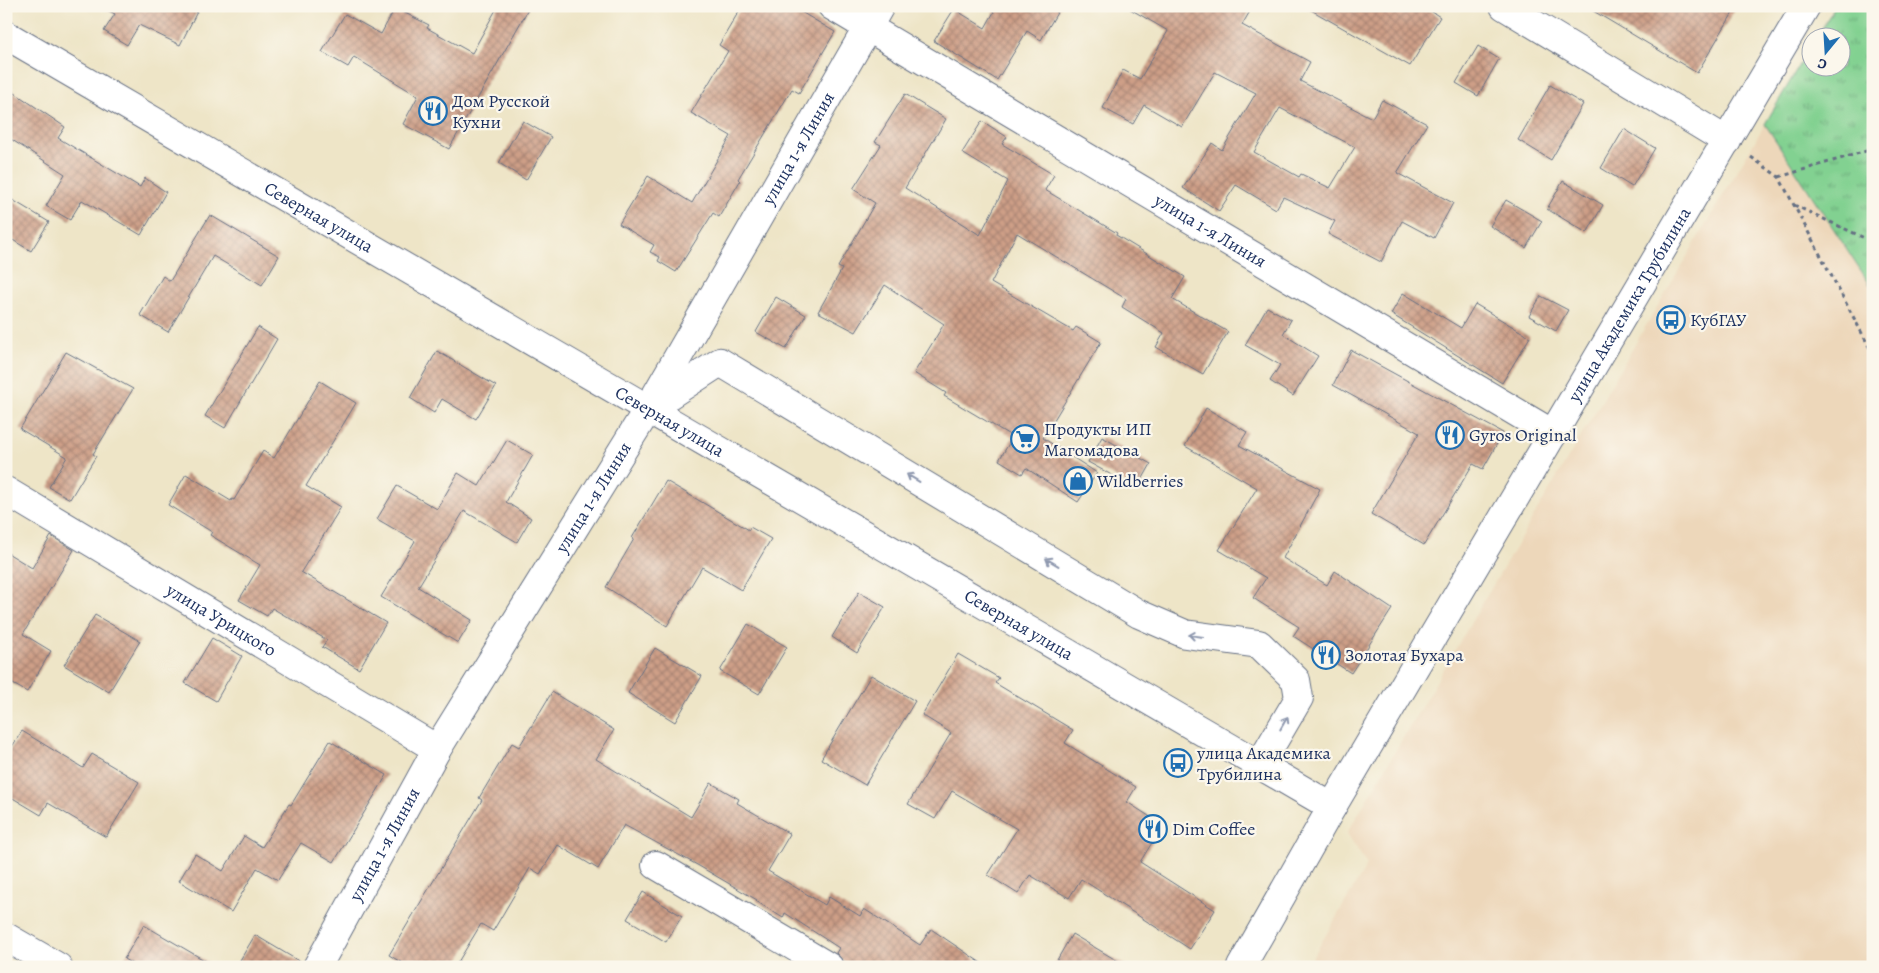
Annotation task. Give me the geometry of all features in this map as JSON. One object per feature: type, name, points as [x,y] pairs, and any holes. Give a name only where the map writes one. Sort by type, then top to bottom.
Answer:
[{"type":"street","points":[[832,6],[873,17]]},
{"type":"street","points":[[1504,6],[1727,141]]},
{"type":"street","name":"улица Академика Трубилина","points":[[1240,967],[1332,807],[1806,6]]},
{"type":"street","name":"улица 1-я Линия","points":[[317,967],[437,749],[648,409],[873,17],[1553,434]]},
{"type":"street","name":"Северная улица","points":[[6,35],[1332,807]]},
{"type":"street","points":[[648,409],[720,362],[1139,614],[1185,634],[1259,644],[1296,680],[1299,698],[1259,766]]},
{"type":"street","name":"улица Урицкого","points":[[6,491],[437,749]]},
{"type":"street","points":[[656,865],[829,967]]},
{"type":"street","points":[[6,937],[58,967]]},
{"type":"path","points":[[1727,141],[1779,177],[1873,354]]},
{"type":"path","points":[[1779,177],[1873,149]]},
{"type":"path","points":[[1793,204],[1873,242]]},
{"type":"shaded area","points":[[1835,6],[1873,6],[1873,967],[1307,967],[1367,865],[1347,833],[1802,61],[1802,78],[1852,78],[1852,28],[1822,28]]},
{"type":"green space","points":[[1835,6],[1873,6],[1873,289],[1765,124],[1802,61],[1802,78],[1852,78],[1852,28],[1822,28]]},
{"type":"building","points":[[100,6],[200,6],[180,45],[139,25],[127,45],[104,31],[115,14]]},
{"type":"building","points":[[498,6],[530,6],[449,149],[403,124],[418,96],[354,57],[348,67],[322,52],[345,14],[381,34],[395,8],[429,25],[427,28],[472,53]]},
{"type":"building","points":[[742,6],[791,6],[835,32],[799,93],[792,89],[738,179],[740,181],[719,217],[713,213],[676,272],[658,261],[660,257],[650,252],[654,245],[619,224],[648,176],[692,203],[731,136],[691,113],[728,51],[719,45]]},
{"type":"building","points":[[984,6],[1061,6],[1041,40],[1027,31],[997,80],[934,41],[954,9],[985,28],[994,12]]},
{"type":"building","points":[[1125,6],[1253,6],[1242,25],[1310,62],[1300,81],[1372,118],[1382,100],[1427,124],[1397,173],[1453,203],[1434,238],[1402,221],[1381,262],[1328,234],[1335,221],[1283,197],[1276,209],[1236,185],[1219,211],[1183,188],[1212,143],[1222,150],[1256,93],[1215,72],[1182,127],[1144,105],[1133,124],[1103,108],[1123,70],[1140,79],[1168,31]],"holes":[[[1280,108],[1355,147],[1330,188],[1301,174],[1299,177],[1254,152]]]},
{"type":"building","points":[[1304,6],[1423,6],[1440,17],[1410,66]]},
{"type":"building","points":[[1585,6],[1737,6],[1697,73]]},
{"type":"building","points":[[1478,46],[1499,59],[1478,96],[1456,83]]},
{"type":"building","points":[[1550,85],[1583,104],[1551,160],[1518,140]]},
{"type":"building","points":[[6,87],[65,127],[58,138],[140,187],[145,178],[166,192],[141,235],[82,200],[70,220],[46,206],[65,174],[6,136]]},
{"type":"building","points":[[905,94],[946,119],[905,188],[980,235],[1008,181],[962,153],[982,121],[1007,137],[1002,144],[1054,175],[1045,190],[1185,277],[1172,299],[1228,332],[1203,374],[1156,347],[1164,333],[1122,307],[1126,299],[1017,233],[991,283],[1073,331],[1076,327],[1101,342],[1043,438],[1097,473],[1078,502],[1026,468],[1022,474],[999,460],[1013,437],[944,396],[946,393],[914,373],[944,324],[885,285],[856,332],[818,312],[842,269],[838,267],[875,203],[853,189],[881,145],[875,142]]},
{"type":"building","points":[[523,121],[551,137],[526,180],[499,163]]},
{"type":"building","points":[[1624,129],[1655,148],[1632,187],[1601,168]]},
{"type":"building","points":[[1563,181],[1603,205],[1587,233],[1547,209]]},
{"type":"building","points":[[6,196],[49,222],[31,251],[6,236]]},
{"type":"building","points":[[1506,200],[1542,221],[1526,248],[1490,226]]},
{"type":"building","points":[[210,215],[279,256],[262,285],[213,256],[168,332],[140,315],[163,276],[170,281]]},
{"type":"building","points":[[1403,293],[1461,328],[1475,304],[1530,337],[1502,383],[1391,314]]},
{"type":"building","points":[[1541,296],[1568,310],[1556,331],[1529,316]]},
{"type":"building","points":[[776,297],[806,315],[786,349],[756,332]]},
{"type":"building","points":[[1267,307],[1291,320],[1283,334],[1318,356],[1293,396],[1270,381],[1280,365],[1245,345]]},
{"type":"building","points":[[258,327],[277,339],[225,428],[205,416]]},
{"type":"building","points":[[1351,350],[1503,433],[1483,469],[1473,464],[1424,545],[1371,514],[1419,433],[1333,385]]},
{"type":"building","points":[[437,351],[496,386],[476,419],[442,399],[434,413],[410,398]]},
{"type":"building","points":[[66,352],[133,389],[93,454],[96,456],[70,499],[49,487],[67,457],[20,429]]},
{"type":"building","points":[[320,381],[356,403],[306,486],[341,507],[301,572],[386,623],[359,669],[322,647],[327,640],[272,608],[267,616],[239,600],[260,565],[210,535],[212,532],[168,505],[186,474],[231,501],[232,499],[234,500],[263,451],[274,458]]},
{"type":"building","points":[[1206,408],[1247,432],[1239,445],[1320,489],[1283,558],[1327,585],[1335,571],[1392,609],[1351,673],[1293,636],[1299,627],[1253,598],[1266,578],[1219,550],[1257,488],[1185,446]]},
{"type":"building","points":[[1102,437],[1151,464],[1137,489],[1088,462]]},
{"type":"building","points":[[507,440],[533,455],[506,502],[531,518],[517,542],[464,511],[418,587],[472,620],[458,643],[381,597],[415,541],[377,519],[397,486],[437,509],[458,473],[479,486]]},
{"type":"building","points":[[666,481],[749,530],[750,527],[771,539],[741,590],[702,567],[667,626],[606,587],[634,539],[632,538]]},
{"type":"building","points":[[51,536],[74,550],[23,634],[51,651],[27,692],[6,680],[6,552],[32,568]]},
{"type":"building","points":[[859,592],[885,607],[857,653],[832,637]]},
{"type":"building","points":[[95,615],[140,641],[109,692],[64,665]]},
{"type":"building","points":[[748,624],[787,647],[759,694],[720,671]]},
{"type":"building","points":[[212,638],[242,656],[216,701],[185,683]]},
{"type":"building","points":[[655,648],[702,676],[675,722],[628,693]]},
{"type":"building","points":[[958,654],[999,678],[995,683],[1073,730],[1065,743],[1136,787],[1127,802],[1163,825],[1140,862],[1215,910],[1190,949],[1081,879],[1069,898],[1030,875],[1018,894],[988,875],[1017,829],[952,791],[935,819],[908,804],[951,733],[922,715]]},
{"type":"building","points":[[871,675],[915,701],[865,785],[821,759]]},
{"type":"building","points":[[552,692],[614,730],[596,759],[691,817],[711,783],[739,799],[737,803],[790,834],[768,871],[825,905],[829,897],[860,916],[864,909],[920,945],[931,929],[987,967],[853,967],[843,961],[836,953],[839,948],[785,913],[783,918],[757,900],[699,866],[624,825],[598,869],[558,845],[540,874],[530,868],[493,931],[481,924],[455,967],[409,967],[389,955],[482,800],[479,798],[512,743],[519,747]]},
{"type":"building","points":[[22,731],[83,768],[92,754],[139,782],[106,837],[48,803],[41,815],[6,794],[6,756]]},
{"type":"building","points":[[330,741],[387,775],[334,862],[301,843],[278,880],[257,868],[231,912],[179,881],[195,854],[223,871],[244,836],[262,847],[289,804],[291,805]]},
{"type":"building","points":[[643,892],[682,916],[666,942],[627,919]]},
{"type":"building","points":[[144,925],[216,967],[137,967],[124,959]]},
{"type":"building","points":[[1072,934],[1128,967],[1053,967]]},
{"type":"building","points":[[255,935],[302,963],[301,967],[236,967]]},
{"type":"place","name":"Дом Русской Кухни","points":[[433,111]]},
{"type":"place","name":"КубГАУ","points":[[1671,320]]},
{"type":"place","name":"Gyros Original","points":[[1450,435]]},
{"type":"place","name":"Продукты ИП Магомадова","points":[[1025,439]]},
{"type":"place","name":"Wildberries","points":[[1078,481]]},
{"type":"place","name":"Золотая Бухара","points":[[1326,655]]},
{"type":"place","name":"улица Академика Трубилина","points":[[1178,763]]},
{"type":"place","name":"Dim Coffee","points":[[1153,829]]}]
